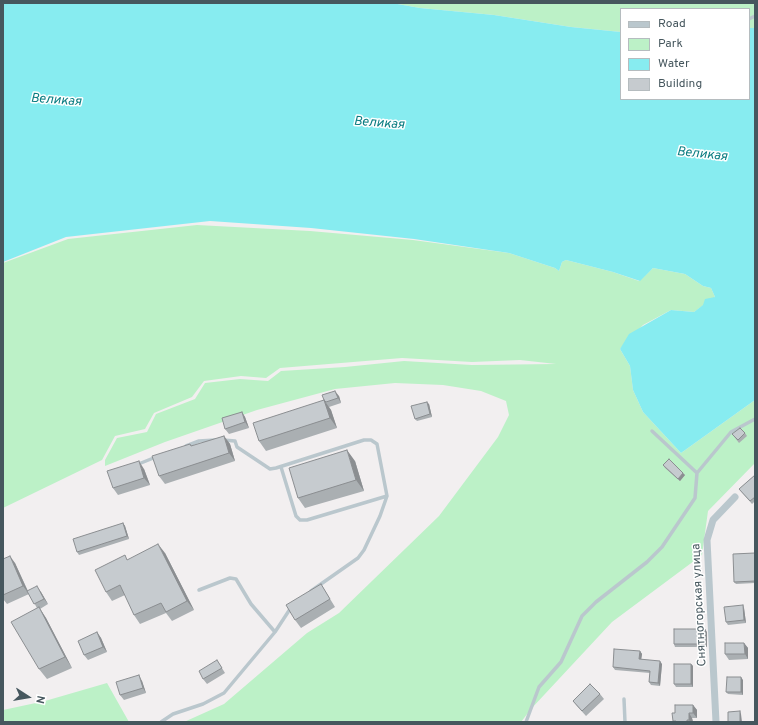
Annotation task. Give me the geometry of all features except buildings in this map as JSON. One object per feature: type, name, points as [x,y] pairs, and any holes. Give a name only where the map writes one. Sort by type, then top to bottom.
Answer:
[{"type":"street","name":"Снятногорская улица","points":[[716,722],[707,540],[713,520],[735,497]]},
{"type":"lane","points":[[526,722],[539,687],[561,662],[582,616],[596,602],[647,562],[662,547],[695,498],[697,473],[731,432],[755,419]]},
{"type":"lane","points":[[652,431],[697,473]]},
{"type":"lane","points":[[178,449],[199,441],[235,441],[237,446],[270,469],[281,467],[364,440],[371,440],[377,444],[387,496],[380,516],[364,550],[358,558],[306,594]]},
{"type":"lane","points":[[129,468],[164,454]]},
{"type":"lane","points":[[281,467],[296,516],[300,520],[307,520],[387,496]]},
{"type":"lane","points":[[199,590],[230,578],[236,579],[251,604],[275,632]]},
{"type":"lane","points":[[161,722],[173,714],[203,704],[224,693],[275,632],[290,607],[296,603]]},
{"type":"lane","points":[[624,698],[625,722]]},
{"type":"green space","points":[[392,3],[755,3],[755,28],[750,28],[750,8],[620,8],[620,32],[571,27],[494,15],[420,8]]},
{"type":"green space","points":[[197,225],[310,231],[413,240],[509,253],[555,268],[559,271],[562,262],[566,260],[613,272],[639,281],[653,268],[685,274],[703,286],[711,288],[715,297],[694,312],[671,310],[643,325],[620,349],[630,366],[633,390],[643,412],[681,453],[755,400],[755,463],[708,511],[702,555],[612,622],[531,709],[521,722],[184,722],[224,704],[307,633],[339,613],[439,516],[498,437],[509,415],[506,401],[481,391],[443,385],[395,383],[335,389],[257,410],[165,442],[105,466],[105,460],[117,438],[147,432],[156,414],[195,399],[205,383],[240,379],[268,381],[281,371],[404,361],[472,365],[556,364],[520,360],[472,362],[402,358],[280,368],[266,378],[241,376],[204,381],[192,397],[154,413],[145,429],[115,436],[102,460],[3,508],[3,263],[68,239]]},
{"type":"green space","points":[[107,683],[129,722],[3,722],[3,710],[45,701]]},
{"type":"water","name":"Великая","points":[[3,3],[392,3],[420,8],[494,15],[571,27],[620,32],[620,100],[750,100],[750,28],[755,28],[755,400],[681,453],[643,412],[633,390],[630,366],[620,349],[629,334],[671,310],[694,312],[703,305],[705,299],[715,297],[711,288],[703,286],[685,274],[653,268],[640,281],[613,272],[566,260],[562,262],[559,271],[555,268],[509,253],[414,239],[311,228],[210,221],[66,237],[3,262]]}]
